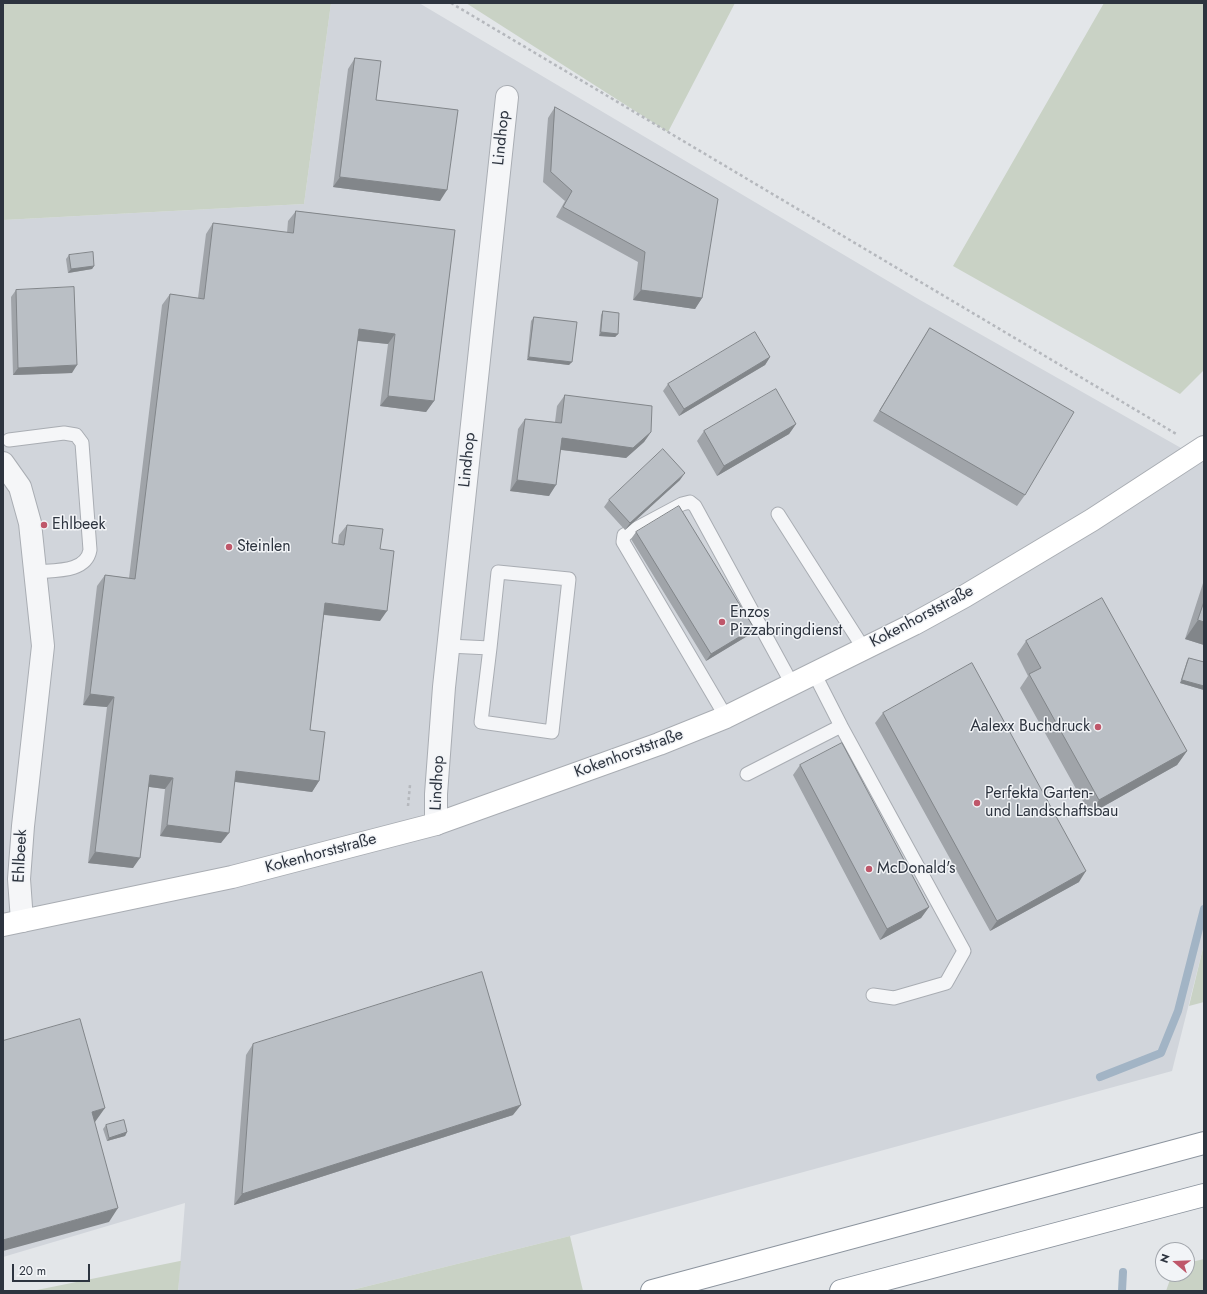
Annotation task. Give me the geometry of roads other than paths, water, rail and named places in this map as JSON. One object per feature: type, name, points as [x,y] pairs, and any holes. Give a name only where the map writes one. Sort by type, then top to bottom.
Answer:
[{"type":"main road","name":"Kokenhorststraße","points":[[13,923],[232,877],[436,824],[659,744],[726,717],[965,596],[1092,520],[1203,446]]},
{"type":"main road","points":[[652,1291],[1204,1143]]},
{"type":"main road","points":[[841,1291],[1204,1195]]},
{"type":"street","name":"Lindhop","points":[[436,824],[436,794],[448,646],[507,97]]},
{"type":"street","name":"Ehlbeek","points":[[3,463],[20,487],[30,523],[43,646],[22,834],[19,879],[13,923]]},
{"type":"lane","points":[[9,440],[64,433],[76,435],[82,443],[90,550],[89,556],[80,566],[35,572]]},
{"type":"lane","points":[[726,717],[623,542],[624,535],[682,504],[690,502],[695,506],[792,684]]},
{"type":"lane","points":[[778,514],[864,648]]},
{"type":"lane","points":[[498,572],[570,579],[552,732],[481,722],[490,648],[498,572]]},
{"type":"lane","points":[[448,646],[490,648]]},
{"type":"lane","points":[[814,673],[841,726],[964,951],[946,983],[894,998],[873,995]]},
{"type":"lane","points":[[747,774],[841,726]]},
{"type":"waterway","points":[[1100,1077],[1161,1053],[1178,1011],[1204,909]]},
{"type":"waterway","points":[[1122,1291],[1123,1272]]},
{"type":"place","name":"Ehlbeek","points":[[44,525]]},
{"type":"place","name":"Steinlen","points":[[229,547]]},
{"type":"place","name":"Enzos Pizzabringdienst","points":[[722,622]]},
{"type":"place","name":"Aalexx Buchdruck","points":[[1098,727]]},
{"type":"place","name":"Perfekta Garten- und Landschaftsbau","points":[[977,803]]},
{"type":"place","name":"McDonald's","points":[[869,869]]}]
